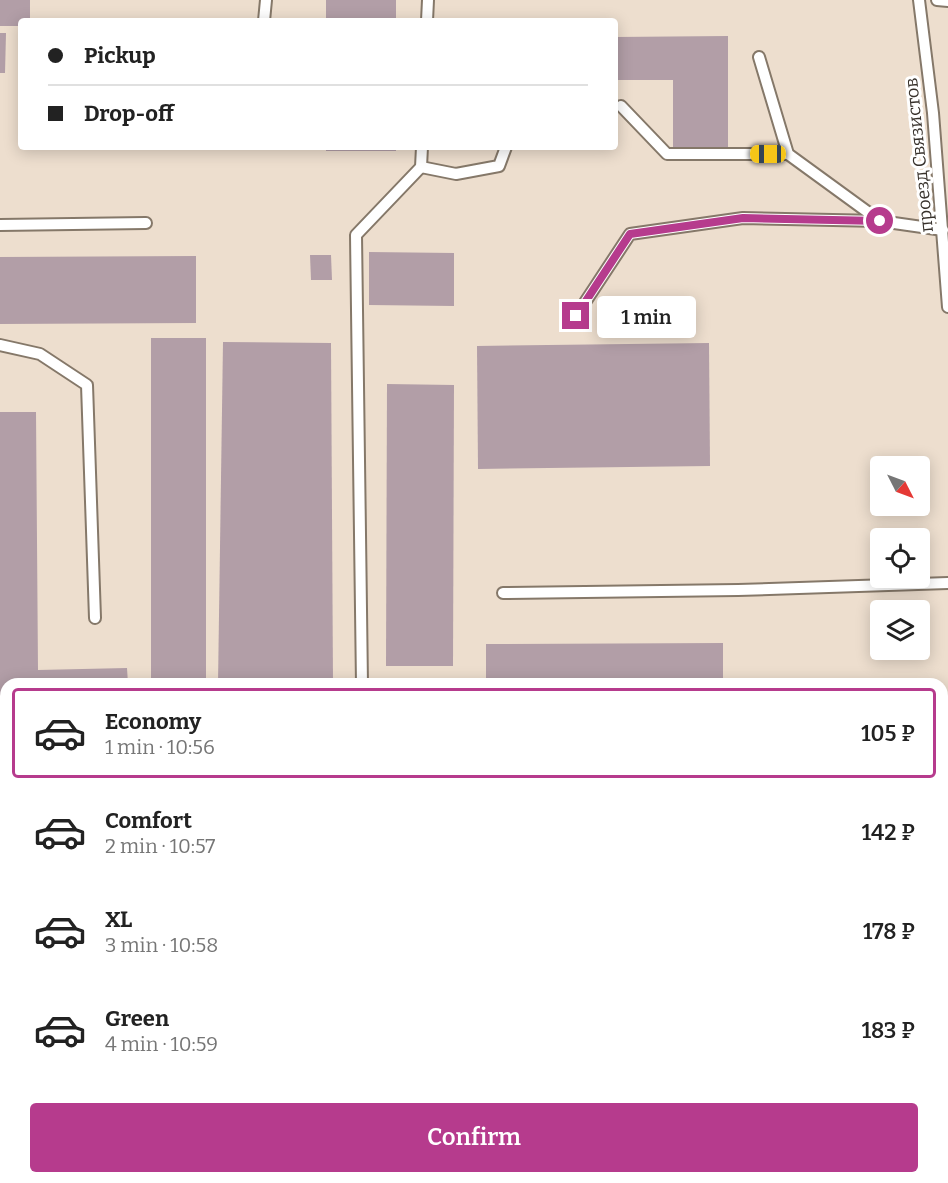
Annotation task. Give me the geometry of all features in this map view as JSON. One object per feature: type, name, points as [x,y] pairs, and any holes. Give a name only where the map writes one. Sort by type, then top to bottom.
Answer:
[{"type":"lane","points":[[264,18],[266,0]]},
{"type":"lane","points":[[427,18],[428,0]]},
{"type":"lane","name":"проезд Связистов","points":[[919,0],[933,113],[948,307]]},
{"type":"lane","points":[[937,0],[948,1]]},
{"type":"lane","points":[[759,57],[788,154]]},
{"type":"lane","points":[[621,106],[667,154],[788,154],[880,221]]},
{"type":"lane","points":[[362,678],[356,235],[421,167],[422,150]]},
{"type":"lane","points":[[421,167],[456,174],[499,166],[505,150]]},
{"type":"lane","points":[[576,316],[630,234],[743,218],[880,221],[943,230]]},
{"type":"lane","points":[[0,225],[146,223]]},
{"type":"lane","points":[[0,345],[40,354],[87,385],[95,618]]},
{"type":"lane","points":[[503,593],[738,590],[948,583]]},
{"type":"building","points":[[0,0],[30,0],[30,18],[18,18],[18,26],[0,26]]},
{"type":"building","points":[[326,0],[396,0],[396,18],[326,18]]},
{"type":"building","points":[[0,33],[6,33],[5,73],[0,73]]},
{"type":"building","points":[[728,36],[728,147],[673,147],[673,80],[618,80],[618,37]]},
{"type":"building","points":[[326,150],[396,150],[396,151]]},
{"type":"building","points":[[369,252],[454,253],[454,306],[369,305]]},
{"type":"building","points":[[310,255],[331,255],[332,280],[311,280]]},
{"type":"building","points":[[196,256],[196,323],[0,324],[0,257]]},
{"type":"building","points":[[151,338],[206,338],[206,678],[151,678]]},
{"type":"building","points":[[223,342],[331,343],[333,678],[218,678]]},
{"type":"building","points":[[709,343],[710,466],[478,469],[477,346]]},
{"type":"building","points":[[387,384],[454,385],[453,666],[386,666]]},
{"type":"building","points":[[0,412],[36,412],[38,670],[127,668],[128,678],[0,678]]},
{"type":"building","points":[[723,643],[723,678],[486,678],[486,644]]},
{"type":"route","points":[[576,316],[630,234],[743,218],[880,221]]}]
